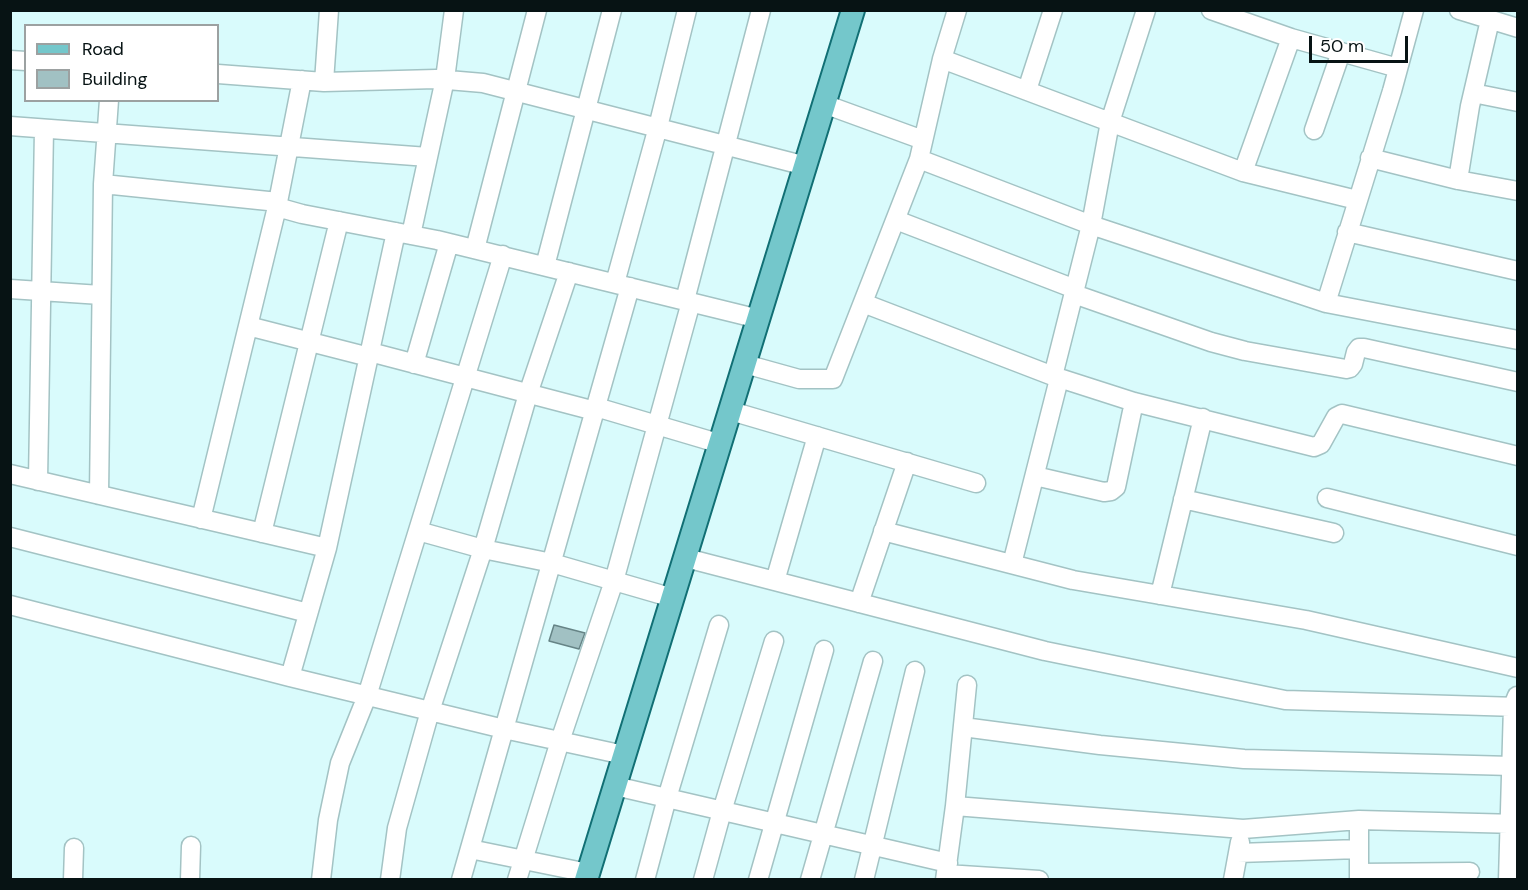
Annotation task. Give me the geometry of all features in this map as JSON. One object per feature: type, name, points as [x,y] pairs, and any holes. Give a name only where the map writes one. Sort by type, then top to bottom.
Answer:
[{"type":"main road","points":[[587,876],[853,10]]},
{"type":"street","points":[[324,82],[329,10]]},
{"type":"street","points":[[290,677],[327,548],[369,355],[403,233],[428,157],[445,79],[454,10]]},
{"type":"street","points":[[475,249],[537,10]]},
{"type":"street","points":[[545,266],[612,10]]},
{"type":"street","points":[[461,879],[595,409],[658,127],[687,10]]},
{"type":"street","points":[[517,879],[560,741],[614,581],[657,425],[761,10]]},
{"type":"street","points":[[745,364],[799,379],[833,379],[919,159],[942,59],[957,10]]},
{"type":"street","points":[[1027,90],[1053,10]]},
{"type":"street","points":[[1012,564],[1035,476],[1091,225],[1110,122],[1146,10]]},
{"type":"street","points":[[1211,10],[1291,38],[1398,69]]},
{"type":"street","points":[[1326,303],[1414,10]]},
{"type":"street","points":[[1459,10],[1518,28]]},
{"type":"street","points":[[1458,180],[1473,93],[1490,20]]},
{"type":"street","points":[[1243,172],[1291,38]]},
{"type":"street","points":[[1314,130],[1341,52]]},
{"type":"street","points":[[942,59],[1243,172],[1357,200]]},
{"type":"street","points":[[219,75],[324,82],[445,79],[483,83],[806,166]]},
{"type":"street","points":[[201,519],[277,204],[302,80]]},
{"type":"street","points":[[1473,93],[1518,102]]},
{"type":"street","points":[[99,495],[103,184],[109,102]]},
{"type":"street","points":[[824,104],[923,140]]},
{"type":"street","points":[[10,126],[428,157]]},
{"type":"street","points":[[38,481],[44,129]]},
{"type":"street","points":[[1370,158],[1458,180],[1518,191]]},
{"type":"street","points":[[919,159],[1091,225],[1326,303],[1518,340]]},
{"type":"street","points":[[103,184],[277,204],[302,214],[503,255],[759,319]]},
{"type":"street","points":[[896,220],[1075,292],[1211,342],[1245,351],[1346,369],[1353,364],[1359,348],[1364,348],[1518,382]]},
{"type":"street","points":[[262,533],[339,221]]},
{"type":"street","points":[[1347,232],[1518,271]]},
{"type":"street","points":[[414,364],[449,243]]},
{"type":"street","points":[[321,879],[333,790],[350,737],[367,696],[503,255]]},
{"type":"street","points":[[390,879],[397,828],[430,711],[483,549],[528,394],[569,272]]},
{"type":"street","points":[[10,289],[101,295]]},
{"type":"street","points":[[863,303],[1056,378],[1134,402],[1314,447],[1321,444],[1336,417],[1342,414],[1518,456]]},
{"type":"street","points":[[248,326],[595,409],[721,444]]},
{"type":"street","points":[[1035,476],[1104,492],[1111,491],[1116,487],[1134,402]]},
{"type":"street","points":[[731,411],[976,483]]},
{"type":"street","points":[[1160,595],[1203,418]]},
{"type":"street","points":[[775,581],[818,436]]},
{"type":"street","points":[[858,603],[907,462]]},
{"type":"street","points":[[10,474],[327,548]]},
{"type":"street","points":[[1327,498],[1518,546]]},
{"type":"street","points":[[1183,499],[1334,533]]},
{"type":"street","points":[[418,531],[483,549],[552,563],[673,598]]},
{"type":"street","points":[[883,531],[1073,580],[1306,620],[1518,668]]},
{"type":"street","points":[[10,537],[308,613]]},
{"type":"street","points":[[686,558],[1045,651],[1285,700],[1516,702],[1512,766],[1514,824],[1508,879]]},
{"type":"street","points":[[10,605],[367,696],[624,755]]},
{"type":"street","points":[[645,879],[719,625]]},
{"type":"street","points":[[703,879],[774,641]]},
{"type":"street","points":[[758,879],[824,650]]},
{"type":"street","points":[[810,879],[873,661]]},
{"type":"street","points":[[864,879],[915,671]]},
{"type":"street","points":[[946,872],[968,685]]},
{"type":"street","points":[[963,727],[1100,745],[1244,759],[1512,766]]},
{"type":"street","points":[[615,786],[873,846],[946,872],[1039,879]]},
{"type":"street","points":[[955,806],[1243,829],[1359,820],[1514,824]]},
{"type":"street","points":[[1359,820],[1359,876],[1470,872]]},
{"type":"street","points":[[1233,879],[1243,829]]},
{"type":"street","points":[[190,879],[191,846]]},
{"type":"street","points":[[74,848],[74,879]]},
{"type":"street","points":[[470,849],[587,876]]},
{"type":"street","points":[[1238,853],[1359,849]]},
{"type":"building","points":[[554,625],[585,633],[579,649],[549,641]]}]
